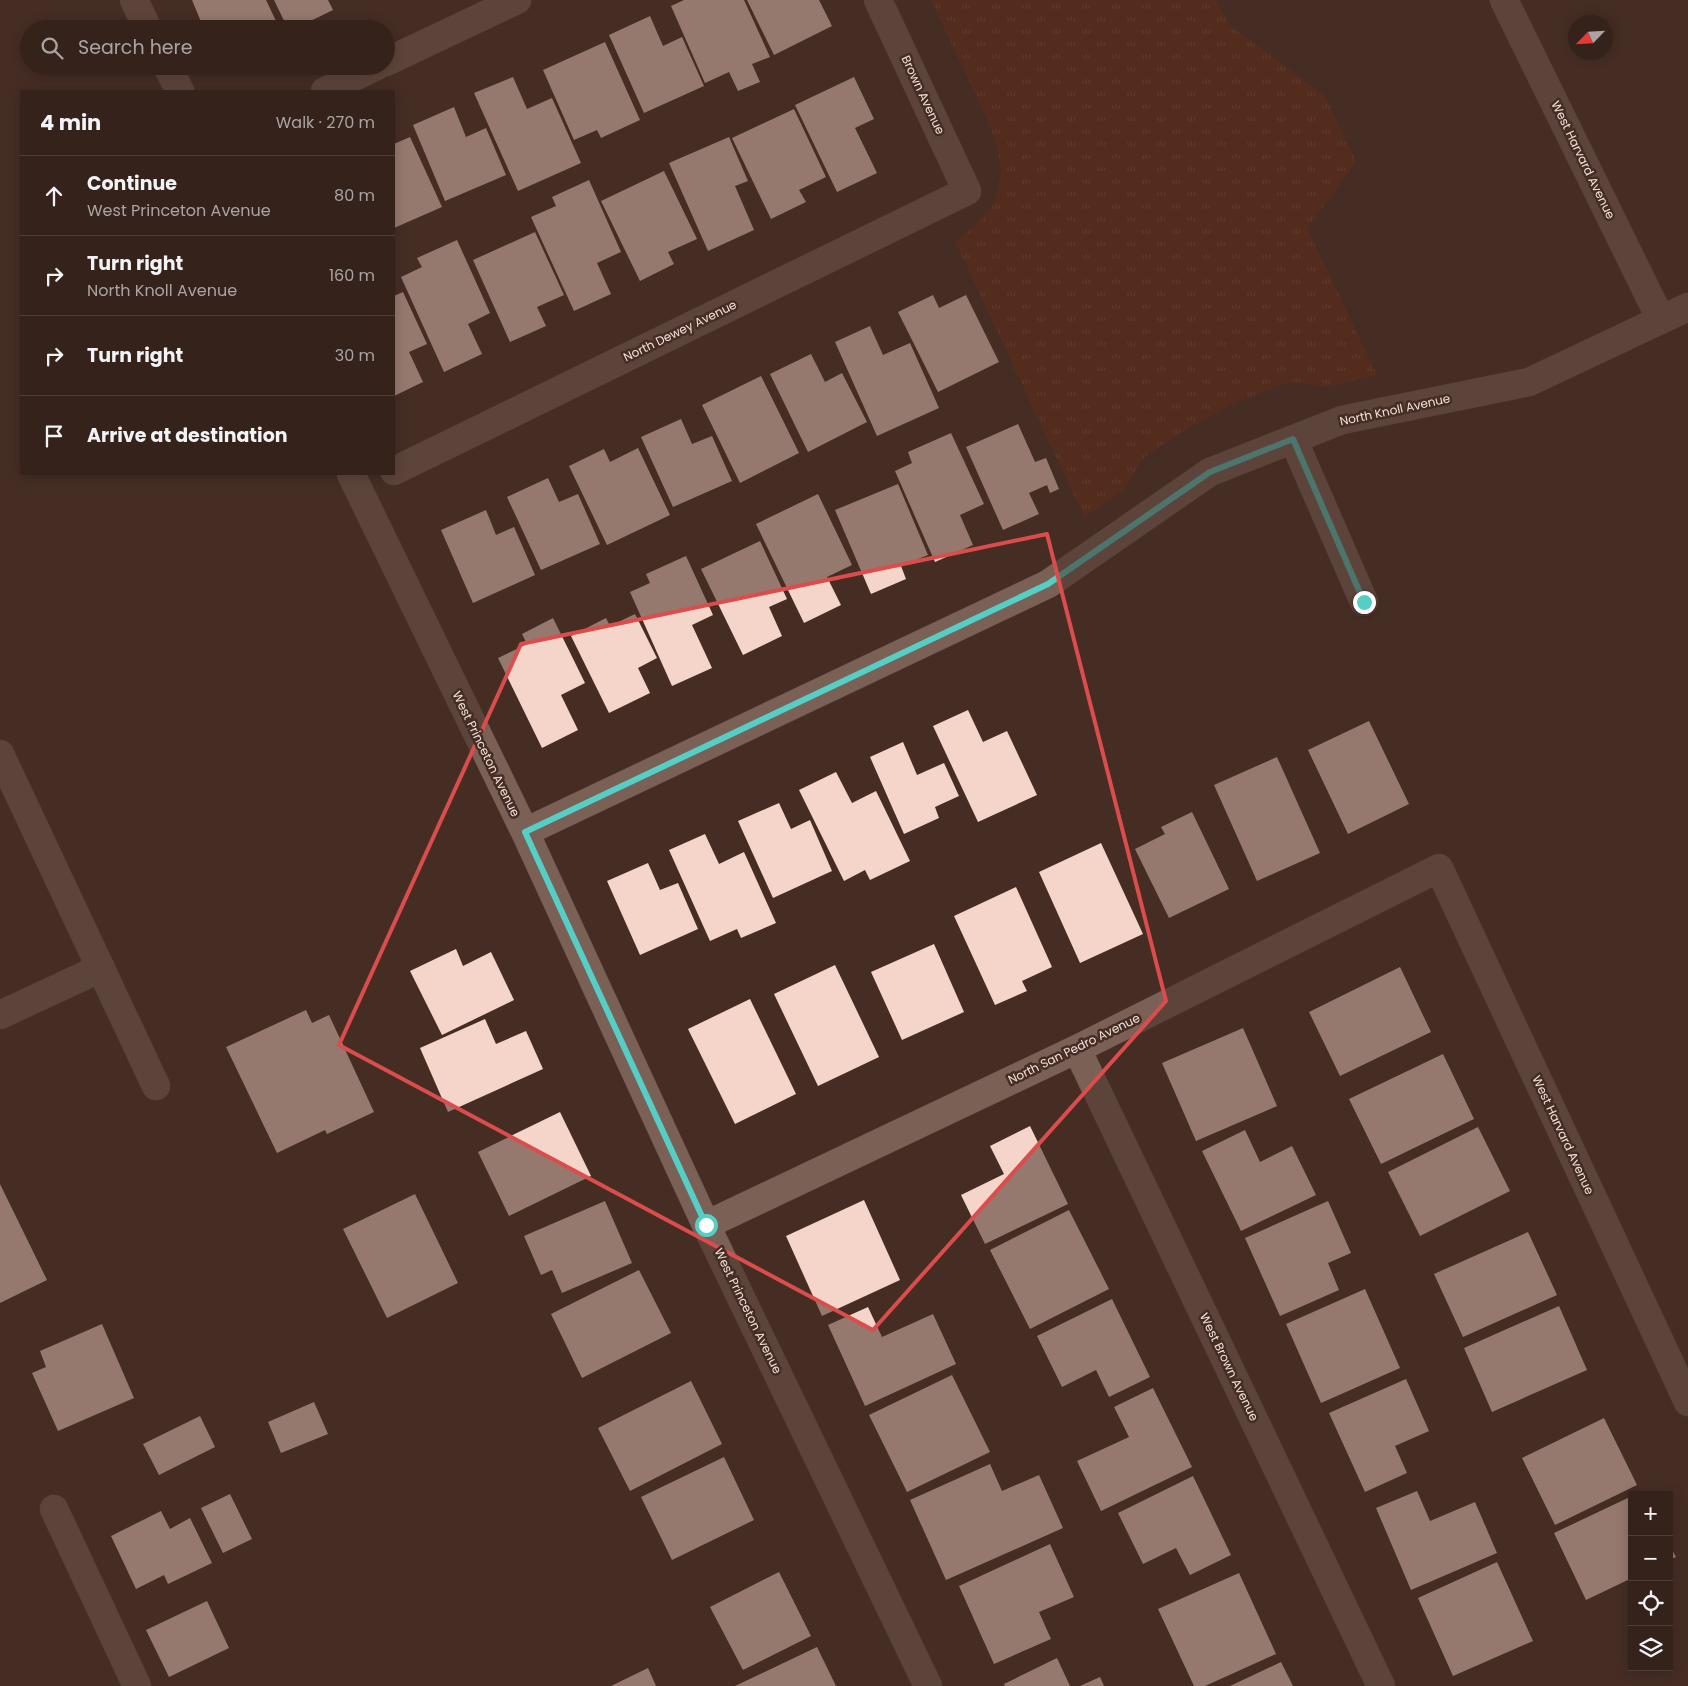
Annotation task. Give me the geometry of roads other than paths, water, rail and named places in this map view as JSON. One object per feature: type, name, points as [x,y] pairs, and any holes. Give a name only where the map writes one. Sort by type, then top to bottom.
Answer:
[{"type":"street","points":[[134,0],[144,20]]},
{"type":"street","points":[[395,58],[517,0]]},
{"type":"street","name":"Brown Avenue","points":[[878,0],[967,191]]},
{"type":"street","name":"West Harvard Avenue","points":[[1504,0],[1661,320]]},
{"type":"street","points":[[172,75],[179,90]]},
{"type":"street","points":[[326,90],[358,75]]},
{"type":"street","name":"North Dewey Avenue","points":[[395,471],[967,191]]},
{"type":"street","name":"North Knoll Avenue","points":[[525,832],[1048,584],[1210,472],[1342,420],[1529,382],[1688,307]]},
{"type":"street","points":[[1293,439],[1364,602]]},
{"type":"street","points":[[354,481],[384,475]]},
{"type":"street","name":"West Princeton Avenue","points":[[354,481],[525,832],[706,1225],[928,1686]]},
{"type":"street","points":[[0,754],[156,1086]]},
{"type":"street","name":"West Harvard Avenue","points":[[1439,868],[1688,1402]]},
{"type":"street","name":"North San Pedro Avenue","points":[[706,1225],[1077,1049],[1439,868]]},
{"type":"street","points":[[0,1015],[101,968]]},
{"type":"street","name":"West Brown Avenue","points":[[1077,1049],[1382,1686]]},
{"type":"street","points":[[54,1509],[137,1686]]}]
